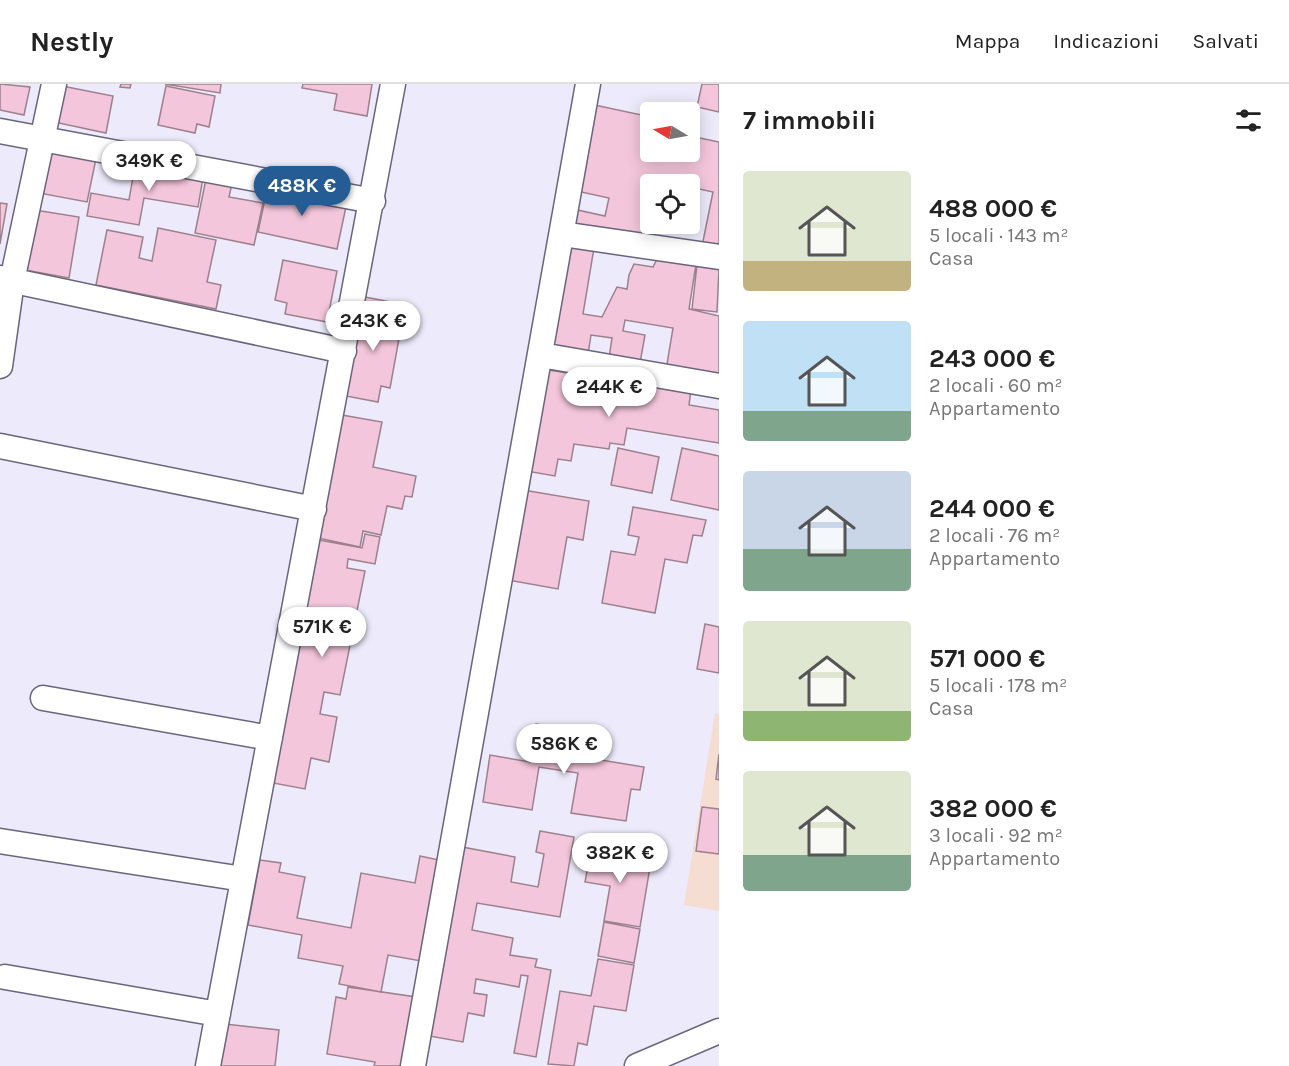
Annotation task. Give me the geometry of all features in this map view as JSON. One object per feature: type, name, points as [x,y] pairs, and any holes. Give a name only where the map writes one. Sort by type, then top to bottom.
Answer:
[{"type":"street","points":[[0,366],[6,279],[54,84]]},
{"type":"street","points":[[208,1066],[373,201],[393,84]]},
{"type":"street","points":[[413,1066],[588,84]]},
{"type":"street","points":[[0,130],[373,201]]},
{"type":"street","points":[[562,234],[719,257]]},
{"type":"street","points":[[6,279],[344,351]]},
{"type":"street","points":[[541,355],[719,386]]},
{"type":"street","points":[[0,446],[314,509]]},
{"type":"street","points":[[43,698],[270,738]]},
{"type":"street","points":[[0,841],[243,879]]},
{"type":"street","points":[[5,977],[218,1014]]},
{"type":"street","points":[[637,1066],[719,1031]]},
{"type":"shaded area","points":[[715,713],[719,714],[719,911],[684,905]]},
{"type":"building","points":[[0,84],[30,87],[24,115],[0,110]]},
{"type":"building","points":[[121,84],[131,84],[130,88],[120,87]]},
{"type":"building","points":[[165,84],[221,84],[220,93]]},
{"type":"building","points":[[303,84],[372,84],[367,116],[334,110],[337,94],[302,88]]},
{"type":"building","points":[[702,84],[719,84],[719,112],[700,108],[700,102],[698,102]]},
{"type":"building","points":[[62,86],[113,96],[106,133],[54,122]]},
{"type":"building","points":[[166,86],[215,96],[209,127],[197,124],[195,133],[158,125]]},
{"type":"building","points":[[590,104],[640,115],[640,162],[700,162],[700,138],[719,142],[719,254],[701,251],[713,192],[700,189],[700,174],[640,174],[640,234],[649,234],[647,244],[570,229],[573,209],[605,216],[609,198],[572,190]]},
{"type":"building","points":[[48,145],[97,154],[87,202],[39,193]]},
{"type":"building","points":[[136,160],[204,172],[198,207],[144,198],[139,225],[87,216],[91,193],[129,200]]},
{"type":"building","points":[[207,174],[233,179],[229,197],[263,203],[254,245],[195,233]]},
{"type":"building","points":[[268,185],[347,202],[337,249],[258,232]]},
{"type":"building","points":[[0,203],[7,204],[0,244]]},
{"type":"building","points":[[35,210],[79,217],[69,278],[25,270]]},
{"type":"building","points":[[158,228],[216,240],[207,282],[221,285],[216,309],[96,285],[107,230],[143,237],[139,258],[152,261]]},
{"type":"building","points":[[567,243],[594,248],[583,314],[602,317],[617,287],[627,289],[629,275],[634,264],[653,267],[658,257],[696,264],[689,309],[719,316],[719,379],[666,370],[673,328],[625,320],[623,331],[645,335],[640,363],[609,358],[612,338],[591,335],[587,361],[545,354]]},
{"type":"building","points":[[283,260],[337,271],[327,322],[285,314],[287,303],[275,300]]},
{"type":"building","points":[[697,265],[719,268],[717,312],[692,309]]},
{"type":"building","points":[[365,297],[391,302],[386,330],[400,333],[390,388],[381,386],[378,402],[346,396]]},
{"type":"building","points":[[542,369],[580,375],[576,395],[610,400],[614,377],[691,390],[689,405],[719,410],[719,443],[627,428],[624,445],[610,443],[609,449],[574,444],[571,461],[558,459],[555,476],[526,471]]},
{"type":"building","points":[[342,415],[382,422],[373,467],[416,476],[412,497],[405,496],[402,509],[387,506],[381,535],[363,531],[360,547],[318,538]]},
{"type":"building","points":[[618,448],[659,457],[652,493],[611,485]]},
{"type":"building","points":[[682,448],[719,456],[719,510],[671,500]]},
{"type":"building","points":[[523,490],[589,501],[583,540],[567,537],[558,589],[508,580]]},
{"type":"building","points":[[633,507],[706,520],[702,536],[693,535],[687,563],[665,559],[655,613],[602,603],[611,551],[635,555],[639,537],[628,535]]},
{"type":"building","points":[[365,534],[380,537],[375,564],[348,559],[347,568],[365,571],[340,695],[324,692],[320,714],[337,717],[329,762],[311,758],[305,789],[273,783],[319,540],[362,548]]},
{"type":"building","points":[[705,624],[719,627],[719,673],[697,669]]},
{"type":"building","points":[[536,724],[592,733],[588,758],[644,767],[640,790],[631,789],[626,821],[571,813],[578,773],[539,767],[532,810],[483,802],[490,755],[530,762]]},
{"type":"building","points":[[719,754],[719,780],[716,779]]},
{"type":"building","points":[[702,807],[719,809],[719,854],[696,851]]},
{"type":"building","points":[[540,831],[574,837],[560,917],[477,903],[472,930],[513,938],[510,955],[537,959],[535,967],[551,970],[536,1057],[514,1053],[528,976],[521,975],[519,987],[476,979],[474,993],[487,995],[484,1016],[468,1013],[463,1042],[429,1036],[462,847],[515,857],[511,882],[538,887],[544,854],[536,852]]},
{"type":"building","points":[[592,844],[615,848],[614,855],[651,861],[640,927],[604,921],[610,886],[585,882]]},
{"type":"building","points":[[420,856],[439,860],[421,961],[388,955],[381,992],[339,984],[343,966],[298,958],[302,935],[248,925],[260,860],[281,863],[279,872],[305,877],[297,918],[351,928],[361,873],[415,883]]},
{"type":"building","points":[[604,922],[640,929],[634,963],[598,956]]},
{"type":"building","points":[[598,959],[634,965],[626,1011],[594,1006],[587,1045],[578,1043],[574,1066],[548,1064],[560,991],[591,996]]},
{"type":"building","points":[[348,987],[416,997],[403,1066],[374,1066],[375,1062],[327,1054],[336,997],[346,999]]},
{"type":"building","points":[[225,1024],[279,1030],[275,1066],[220,1066]]}]
